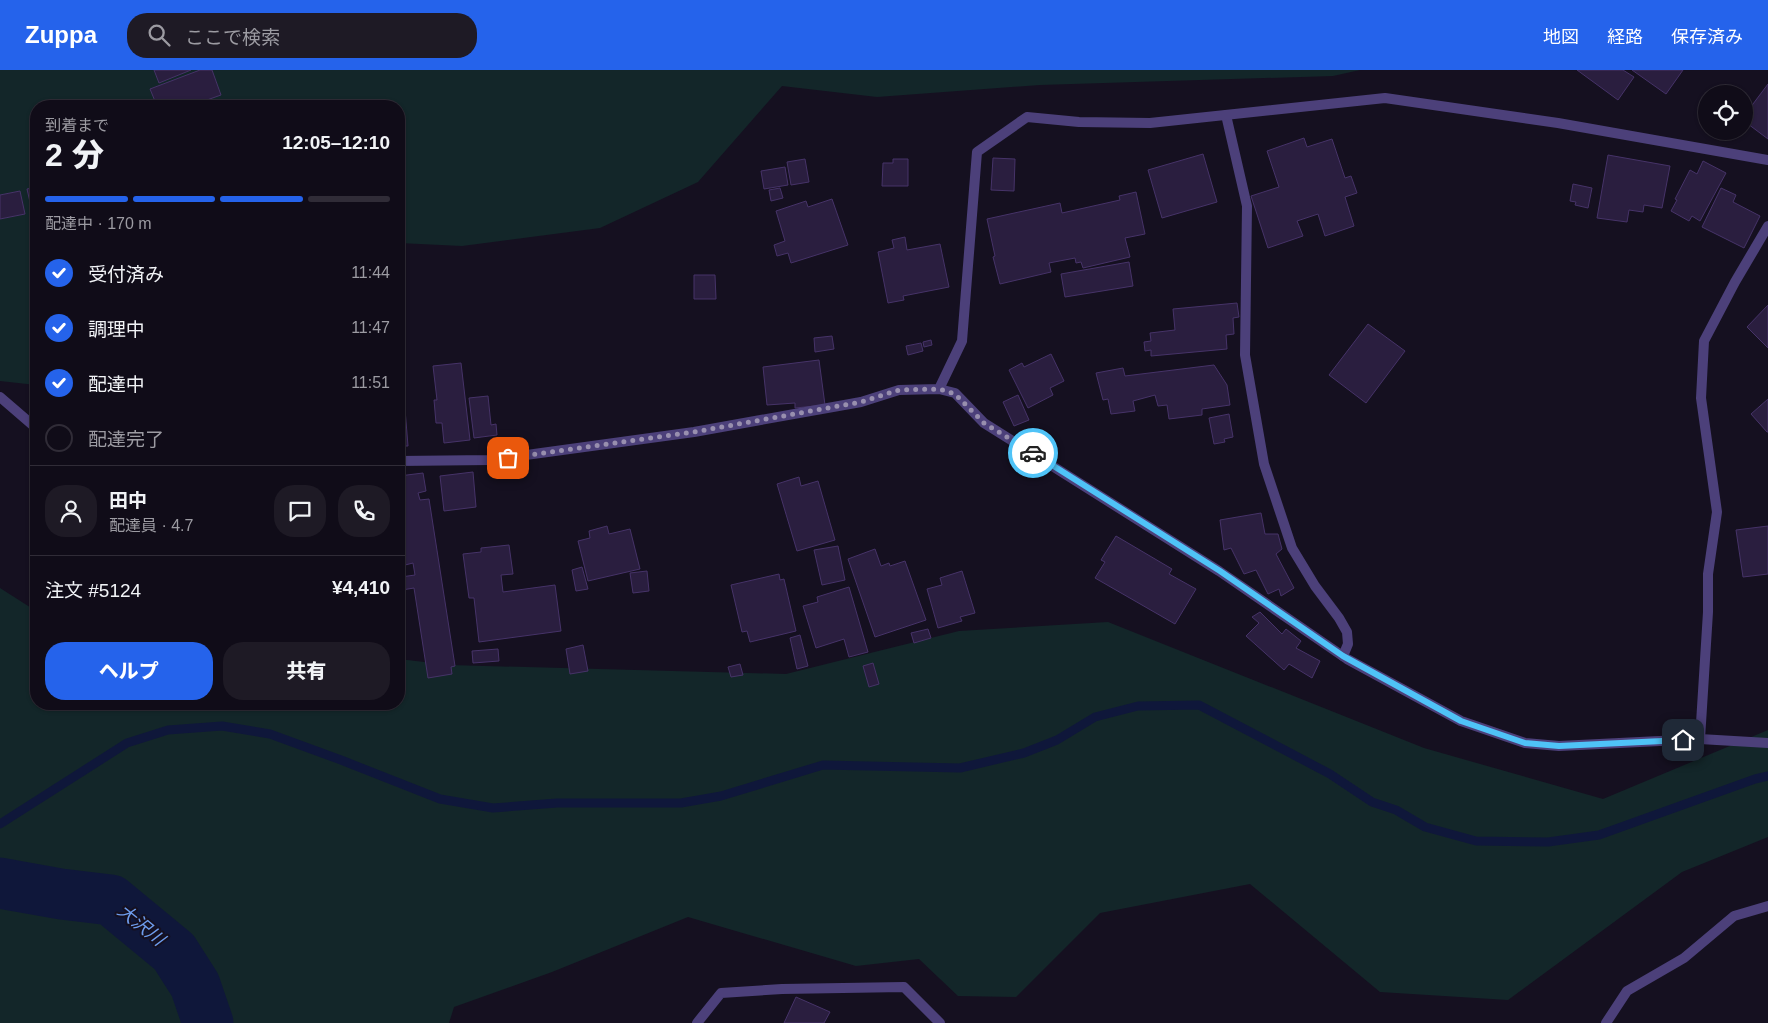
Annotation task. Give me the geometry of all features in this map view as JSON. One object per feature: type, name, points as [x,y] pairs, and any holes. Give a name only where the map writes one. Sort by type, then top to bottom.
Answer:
[{"type":"street","points":[[939,389],[962,341],[977,152],[1027,117],[1078,122],[1150,123],[1385,98],[1558,123],[1768,160]]},
{"type":"street","points":[[1226,115],[1247,206],[1245,355],[1264,464],[1292,548],[1315,586],[1340,618],[1347,632],[1348,644],[1343,656]]},
{"type":"street","points":[[1700,739],[1708,612],[1708,574],[1717,512],[1701,398],[1704,341],[1734,282],[1768,226]]},
{"type":"street","points":[[405,461],[490,460],[694,432],[861,402],[899,390],[939,389],[955,394],[984,423],[1220,571],[1343,656],[1461,721],[1525,743],[1559,746],[1700,739],[1768,743]]},
{"type":"street","points":[[0,397],[30,423]]},
{"type":"street","points":[[1606,1023],[1627,991],[1684,958],[1734,916],[1768,906]]},
{"type":"street","points":[[697,1023],[721,993],[904,987],[940,1023]]},
{"type":"green space","points":[[0,70],[1360,70],[1333,76],[1040,85],[877,97],[782,86],[698,182],[600,228],[462,246],[405,243],[405,100],[30,100],[30,384],[0,381]]},
{"type":"green space","points":[[0,588],[30,607],[30,710],[405,710],[405,660],[449,665],[786,674],[959,631],[1108,622],[1424,748],[1603,799],[1768,730],[1768,837],[1682,872],[1508,1000],[1380,992],[1250,884],[1100,913],[1016,997],[958,996],[919,959],[856,966],[688,917],[552,972],[454,1007],[449,1023],[0,1023]]},
{"type":"building","points":[[154,70],[191,70],[159,83]]},
{"type":"building","points":[[200,70],[212,70],[221,95],[207,100],[155,100],[150,89]]},
{"type":"building","points":[[1577,70],[1623,70],[1634,77],[1618,100]]},
{"type":"building","points":[[1632,70],[1683,70],[1666,94]]},
{"type":"building","points":[[1768,84],[1768,139],[1753,128],[1753,104]]},
{"type":"building","points":[[1304,138],[1307,147],[1332,139],[1345,178],[1351,176],[1357,193],[1345,197],[1354,226],[1325,236],[1318,214],[1297,221],[1303,236],[1268,248],[1251,196],[1279,187],[1267,151]]},
{"type":"building","points":[[1203,154],[1217,202],[1162,218],[1148,170]]},
{"type":"building","points":[[1608,155],[1670,166],[1662,208],[1644,205],[1643,212],[1629,210],[1627,222],[1597,218]]},
{"type":"building","points":[[993,158],[1015,159],[1014,191],[991,190]]},
{"type":"building","points":[[805,159],[809,182],[791,185],[787,162]]},
{"type":"building","points":[[893,159],[908,159],[908,186],[882,186],[883,163],[893,163]]},
{"type":"building","points":[[1703,161],[1726,173],[1700,221],[1692,216],[1689,221],[1671,211],[1690,170],[1697,174]]},
{"type":"building","points":[[785,167],[788,185],[764,189],[761,171]]},
{"type":"building","points":[[1573,184],[1592,188],[1588,208],[1575,205],[1576,202],[1570,201]]},
{"type":"building","points":[[30,188],[30,202],[27,189]]},
{"type":"building","points":[[780,188],[783,198],[771,201],[769,190]]},
{"type":"building","points":[[1721,188],[1736,195],[1733,202],[1760,216],[1744,248],[1702,227]]},
{"type":"building","points":[[20,191],[25,214],[0,219],[0,195]]},
{"type":"building","points":[[1136,192],[1145,234],[1125,238],[1130,257],[1083,268],[1081,262],[1076,263],[1075,258],[1049,263],[1051,272],[1000,284],[993,257],[995,256],[987,219],[1060,203],[1062,213],[1120,200],[1119,196]]},
{"type":"building","points":[[832,199],[848,245],[791,263],[788,253],[777,256],[774,245],[785,241],[776,211],[806,201],[808,207]]},
{"type":"building","points":[[905,237],[907,250],[940,244],[949,287],[903,296],[904,300],[888,303],[878,252],[894,248],[892,240]]},
{"type":"building","points":[[1129,262],[1133,286],[1065,297],[1061,274]]},
{"type":"building","points":[[694,275],[715,275],[716,299],[694,299]]},
{"type":"building","points":[[1237,303],[1239,317],[1233,318],[1234,334],[1226,335],[1227,349],[1151,356],[1151,350],[1145,351],[1144,342],[1151,341],[1150,333],[1175,330],[1173,309]]},
{"type":"building","points":[[1768,305],[1768,348],[1747,327]]},
{"type":"building","points":[[1368,324],[1405,351],[1366,403],[1329,375]]},
{"type":"building","points":[[832,336],[834,349],[815,352],[814,338]]},
{"type":"building","points":[[931,340],[932,345],[924,347],[923,342]]},
{"type":"building","points":[[921,343],[923,351],[908,355],[906,346]]},
{"type":"building","points":[[1051,354],[1064,381],[1050,388],[1053,395],[1028,408],[1009,370],[1022,363],[1024,367]]},
{"type":"building","points":[[819,360],[825,405],[795,408],[795,403],[767,405],[763,367]]},
{"type":"building","points":[[461,363],[470,440],[444,443],[442,423],[436,423],[434,400],[437,400],[433,366]]},
{"type":"building","points":[[1214,365],[1227,385],[1230,405],[1202,409],[1202,415],[1169,419],[1167,405],[1158,406],[1155,395],[1133,401],[1135,411],[1111,414],[1108,399],[1103,400],[1096,373],[1123,368],[1125,376]]},
{"type":"building","points":[[1018,395],[1029,420],[1014,426],[1003,402]]},
{"type":"building","points":[[488,396],[491,425],[496,424],[497,435],[474,438],[469,398]]},
{"type":"building","points":[[1768,399],[1768,432],[1767,432],[1751,414]]},
{"type":"building","points":[[405,409],[408,446],[405,446]]},
{"type":"building","points":[[1229,414],[1233,437],[1224,439],[1225,442],[1214,444],[1209,418]]},
{"type":"building","points":[[473,472],[476,507],[444,511],[440,476]]},
{"type":"building","points":[[423,473],[426,491],[418,493],[420,500],[429,499],[455,666],[451,667],[452,674],[428,678],[414,588],[405,590],[405,576],[415,575],[413,563],[405,565],[405,475]]},
{"type":"building","points":[[799,477],[801,486],[818,481],[835,540],[797,551],[777,484]]},
{"type":"building","points":[[1261,513],[1265,534],[1278,534],[1282,549],[1276,554],[1294,588],[1281,596],[1279,589],[1268,594],[1256,570],[1244,574],[1231,548],[1224,550],[1220,520]]},
{"type":"building","points":[[607,526],[609,534],[630,529],[640,569],[588,581],[578,541],[590,538],[589,531]]},
{"type":"building","points":[[1768,526],[1768,574],[1743,577],[1736,530]]},
{"type":"building","points":[[1116,536],[1172,569],[1169,574],[1196,589],[1175,624],[1095,578],[1105,562],[1101,560]]},
{"type":"building","points":[[509,545],[513,574],[501,575],[503,592],[555,585],[561,631],[479,642],[474,598],[469,598],[463,554],[481,552],[481,548]]},
{"type":"building","points":[[838,546],[845,580],[822,585],[814,550]]},
{"type":"building","points":[[875,549],[881,566],[889,563],[890,566],[905,561],[926,620],[875,637],[848,559]]},
{"type":"building","points":[[582,567],[588,589],[576,591],[572,570]]},
{"type":"building","points":[[647,571],[649,591],[633,593],[630,573]]},
{"type":"building","points":[[962,571],[975,613],[960,617],[962,621],[938,628],[927,589],[942,585],[940,578]]},
{"type":"building","points":[[779,574],[780,580],[784,579],[796,631],[750,642],[747,631],[742,632],[731,585]]},
{"type":"building","points":[[849,587],[868,652],[849,657],[844,639],[816,648],[803,606],[818,602],[817,597]]},
{"type":"building","points":[[1260,612],[1282,634],[1286,629],[1301,641],[1296,648],[1320,661],[1312,678],[1289,664],[1284,670],[1246,636],[1259,623],[1252,617]]},
{"type":"building","points":[[928,629],[931,638],[914,643],[911,633]]},
{"type":"building","points":[[800,635],[808,666],[797,669],[790,638]]},
{"type":"building","points":[[583,645],[588,671],[570,674],[566,649]]},
{"type":"building","points":[[498,649],[499,661],[473,663],[472,651]]},
{"type":"building","points":[[873,663],[879,684],[869,687],[863,666]]},
{"type":"building","points":[[740,664],[743,675],[731,677],[728,667]]},
{"type":"building","points":[[796,997],[830,1012],[824,1023],[784,1023]]},
{"type":"waterway","points":[[0,824],[127,743],[168,730],[222,726],[270,734],[440,799],[493,808],[557,803],[681,803],[721,796],[823,765],[960,768],[1024,753],[1057,740],[1095,717],[1138,706],[1199,705],[1330,774],[1372,802],[1396,810],[1425,827],[1476,841],[1548,842],[1599,835],[1768,776]]},
{"type":"waterway","name":"大沢川","points":[[0,883],[61,894],[111,900],[174,952],[195,985],[208,1023]]},
{"type":"way so far","points":[[508,458],[694,432],[861,402],[899,390],[939,389],[955,394],[984,423],[1033,453]]},
{"type":"route","points":[[1033,453],[1220,571],[1343,656],[1461,721],[1525,743],[1559,746],[1683,740]]}]
